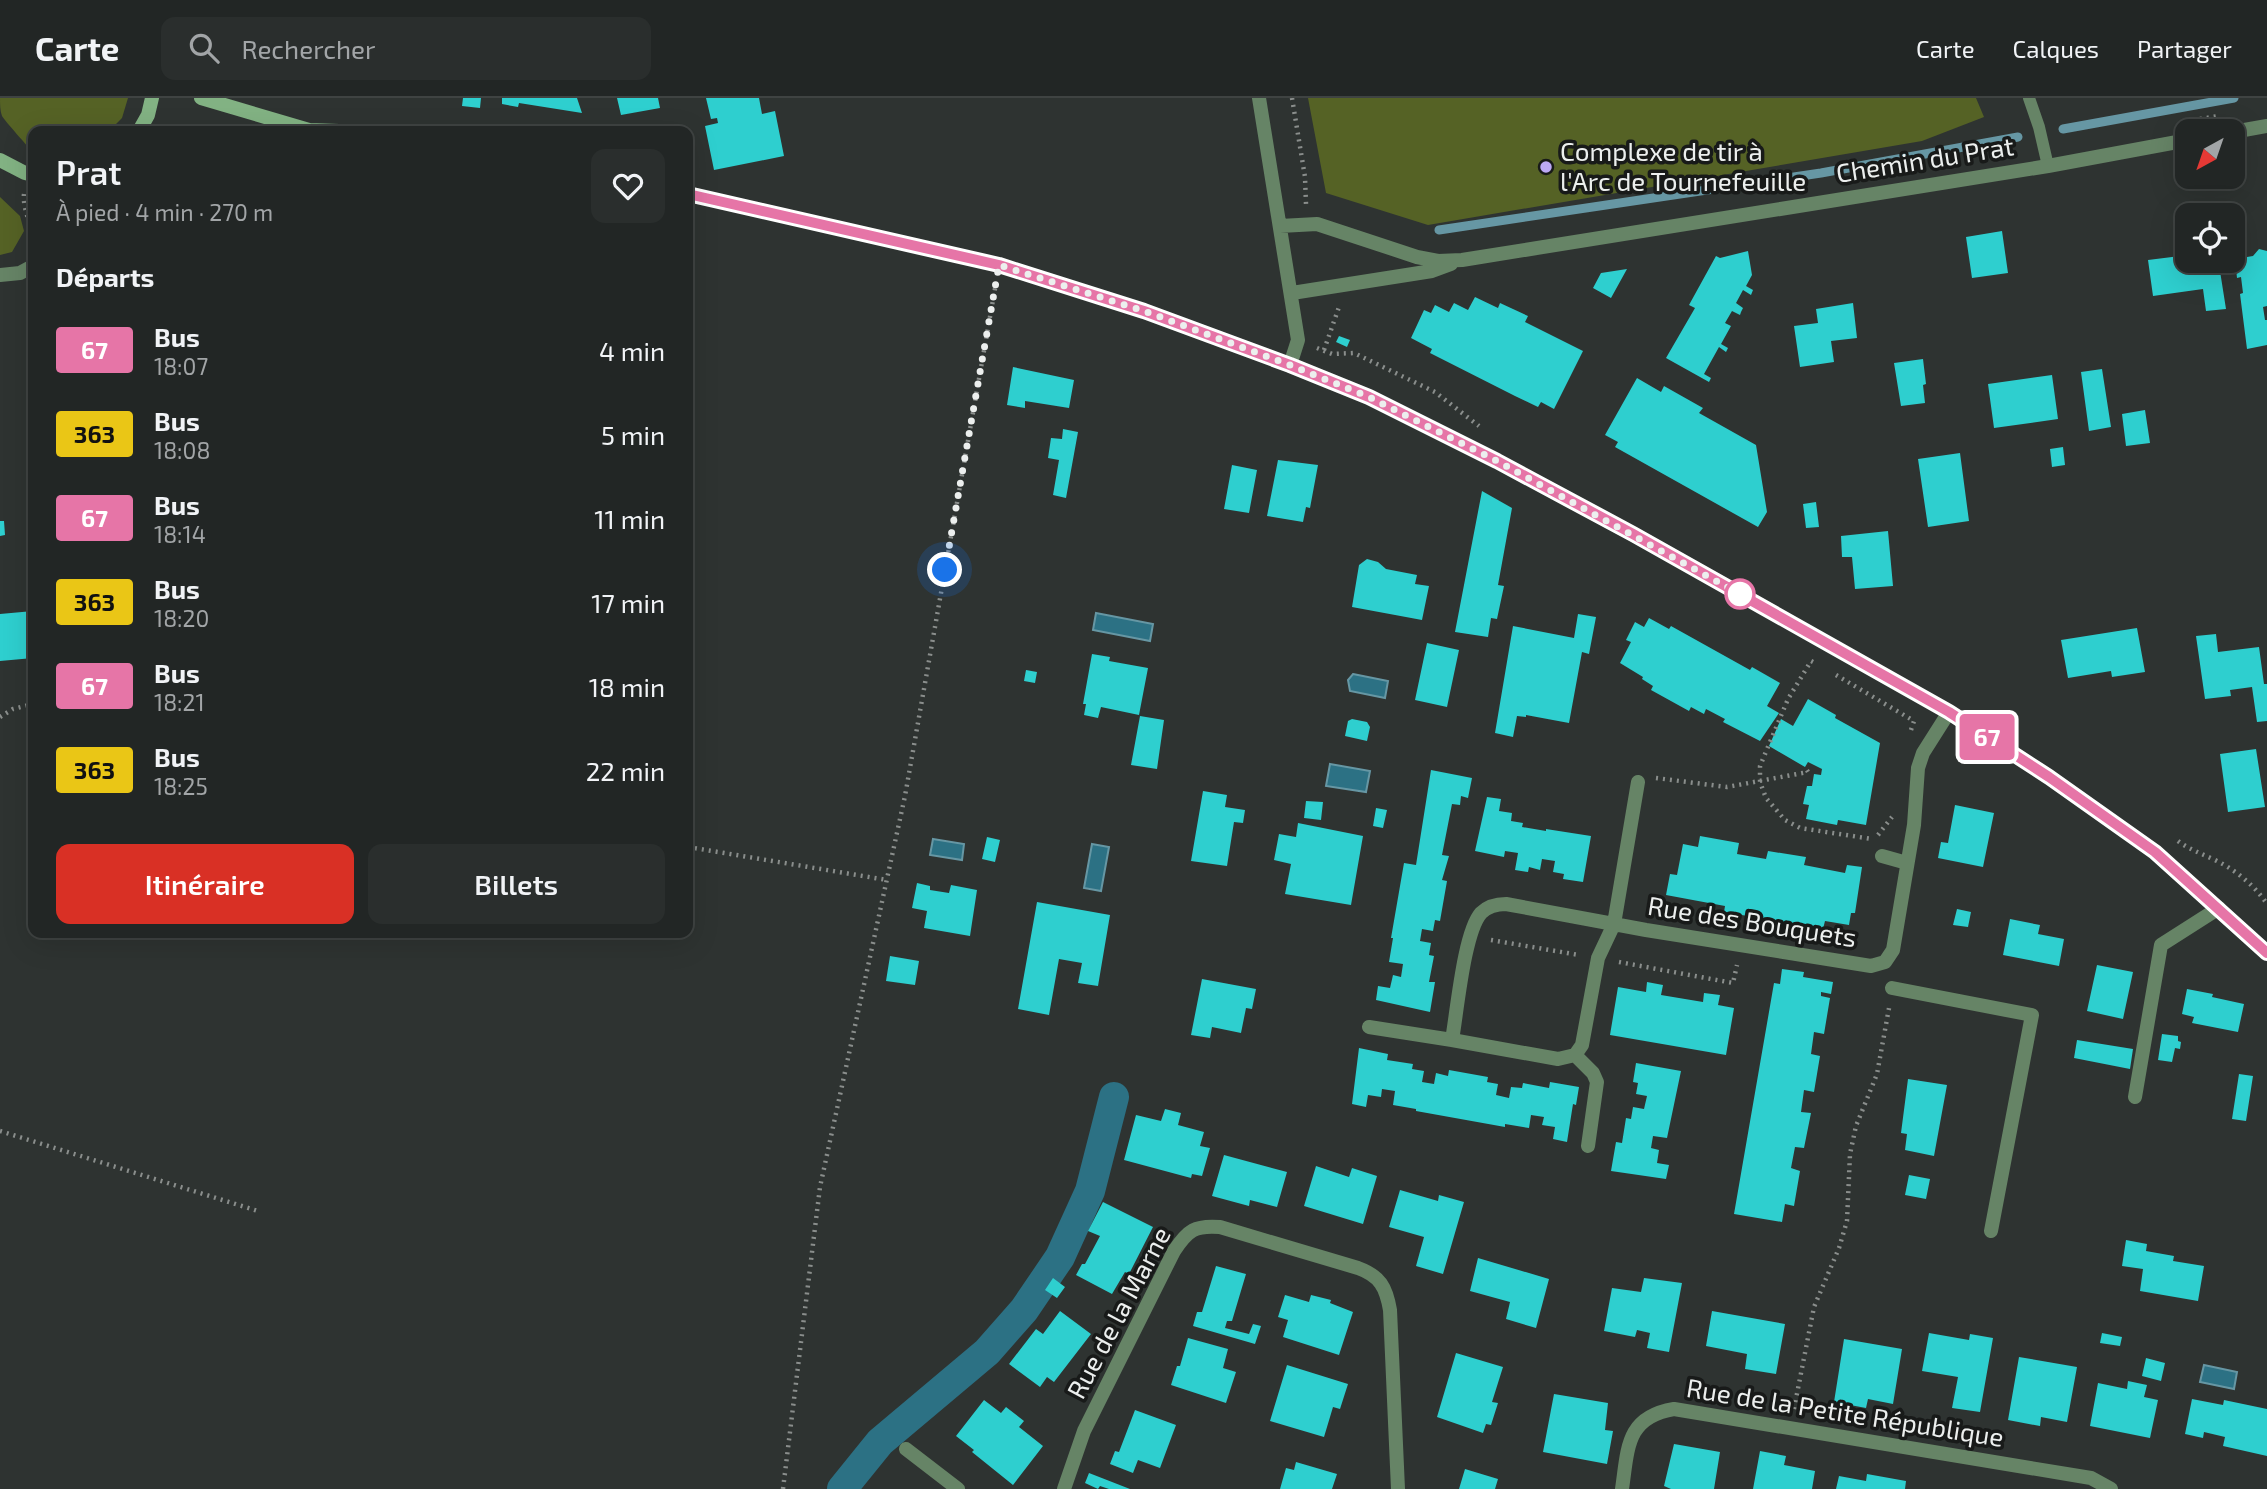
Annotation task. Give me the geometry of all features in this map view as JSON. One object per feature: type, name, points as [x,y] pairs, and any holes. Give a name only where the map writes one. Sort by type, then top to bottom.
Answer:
[{"type":"main road","points":[[142,126],[152,98]]},
{"type":"main road","points":[[201,98],[293,126]]},
{"type":"main road","points":[[0,160],[28,174]]},
{"type":"main road","points":[[693,195],[999,265],[1144,311],[1369,397],[1497,461],[1656,547],[1949,712],[2049,777],[2155,852],[2267,953]]},
{"type":"street","points":[[1259,98],[1298,340],[1290,365]]},
{"type":"street","points":[[2245,130],[2267,126]]},
{"type":"street","name":"Chemin du Prat","points":[[1279,218],[1317,223],[1417,257],[1438,261],[1462,260],[2048,166],[2175,142]]},
{"type":"street","name":"Chemin du Prat","points":[[1292,293],[1432,271],[1462,260]]},
{"type":"street","points":[[0,275],[20,273],[28,269]]},
{"type":"street","points":[[1877,853],[1907,863],[1920,760],[1949,712]]},
{"type":"street","name":"Rue des Bouquets","points":[[1575,1055],[1582,1045],[1598,958],[1614,924],[1638,782]]},
{"type":"street","name":"Rue des Bouquets","points":[[1452,1040],[1470,936],[1483,912],[1499,904],[1871,966],[1881,965],[1893,950],[1907,863]]},
{"type":"street","points":[[2136,1097],[2161,945],[2218,908]]},
{"type":"street","points":[[1892,989],[2032,1015],[1991,1231]]},
{"type":"street","points":[[1369,1027],[1550,1058],[1565,1059],[1575,1055],[1593,1073],[1597,1082],[1588,1146]]},
{"type":"street","name":"Rue de la Marne","points":[[1064,1489],[1084,1431],[1174,1251],[1192,1230],[1203,1226],[1220,1227],[1358,1268],[1371,1273],[1382,1282],[1390,1310],[1398,1489]]},
{"type":"street","name":"Rue de la Petite République","points":[[1622,1489],[1628,1446],[1634,1431],[1642,1420],[1656,1412],[1674,1409],[2091,1478],[2111,1489]]},
{"type":"street","points":[[906,1449],[958,1489]]},
{"type":"lane","points":[[2029,98],[2048,166]]},
{"type":"path","points":[[1279,218],[1306,209],[1305,177],[1292,98]]},
{"type":"path","points":[[28,179],[23,204],[28,217]]},
{"type":"path","points":[[20,254],[28,244]]},
{"type":"path","points":[[783,1489],[820,1186],[905,796],[999,265]]},
{"type":"path","points":[[1822,667],[1811,661],[1788,699],[1760,766],[1760,782],[1766,798],[1785,820],[1800,828],[1911,844]]},
{"type":"path","points":[[1834,674],[1914,722],[1910,733]]},
{"type":"path","points":[[0,716],[28,705]]},
{"type":"path","points":[[1638,782],[1654,778],[1727,787],[1808,772],[1805,767]]},
{"type":"path","points":[[1874,840],[1891,821],[1893,808]]},
{"type":"path","points":[[1874,840],[1877,853]]},
{"type":"path","points":[[693,848],[887,880]]},
{"type":"path","points":[[1470,936],[1734,983],[1738,959]]},
{"type":"path","points":[[1791,1428],[1814,1307],[1847,1222],[1850,1154],[1856,1126],[1877,1074],[1892,989]]},
{"type":"path","points":[[0,1130],[258,1211]]},
{"type":"green space","points":[[0,98],[128,98],[122,118],[114,126],[28,126],[28,146],[0,110]]},
{"type":"green space","name":"Complexe de tir à l'Arc de Tournefeuille","points":[[1308,98],[1976,98],[1984,117],[1922,141],[1428,225],[1326,193]]},
{"type":"green space","points":[[0,197],[20,216],[24,231],[12,252],[0,255]]},
{"type":"water","points":[[1096,613],[1153,624],[1150,641],[1093,630]]},
{"type":"water","points":[[1353,674],[1388,681],[1385,698],[1350,691],[1348,680]]},
{"type":"water","points":[[1330,764],[1370,771],[1366,792],[1326,786]]},
{"type":"water","points":[[933,839],[964,844],[962,860],[930,855]]},
{"type":"water","points":[[1092,844],[1109,847],[1101,891],[1084,888]]},
{"type":"water","points":[[2204,1365],[2237,1372],[2234,1389],[2200,1382]]},
{"type":"building","points":[[463,98],[481,98],[480,108],[462,106]]},
{"type":"building","points":[[502,98],[577,98],[582,113],[519,103],[518,107],[502,104]]},
{"type":"building","points":[[617,98],[658,98],[660,108],[621,115]]},
{"type":"building","points":[[706,98],[759,98],[762,114],[775,111],[784,156],[714,170],[705,126],[718,123],[717,118],[711,119]]},
{"type":"building","points":[[2002,231],[2008,273],[1972,278],[1966,237]]},
{"type":"building","points":[[2259,249],[2267,251],[2267,306],[2263,307],[2267,320],[2267,345],[2247,349],[2240,294],[2243,293],[2241,277],[2237,278],[2236,273],[2245,273],[2245,257],[2253,256]]},
{"type":"building","points":[[1748,251],[1752,275],[1746,286],[1753,290],[1751,295],[1743,290],[1736,303],[1743,308],[1740,315],[1732,311],[1725,323],[1731,326],[1721,344],[1728,348],[1726,352],[1719,347],[1704,374],[1711,378],[1709,382],[1666,358],[1695,308],[1689,305],[1716,256],[1720,258]]},
{"type":"building","points":[[2175,257],[2175,273],[2220,273],[2226,309],[2206,311],[2203,289],[2153,296],[2148,260]]},
{"type":"building","points":[[1627,269],[1611,298],[1593,288],[1601,273]]},
{"type":"building","points":[[1475,297],[1498,308],[1500,303],[1528,316],[1525,322],[1583,351],[1554,409],[1541,402],[1538,407],[1515,396],[1430,353],[1432,349],[1411,338],[1424,310],[1431,313],[1435,305],[1449,312],[1454,303],[1468,310]]},
{"type":"building","points":[[1853,303],[1857,338],[1831,341],[1834,362],[1800,367],[1794,326],[1818,323],[1816,309]]},
{"type":"building","points":[[1339,336],[1350,340],[1347,347],[1336,342]]},
{"type":"building","points":[[1923,359],[1925,403],[1901,406],[1894,363]]},
{"type":"building","points":[[1013,367],[1074,380],[1069,408],[1025,401],[1025,408],[1007,405]]},
{"type":"building","points":[[2102,369],[2111,427],[2089,431],[2081,372]]},
{"type":"building","points":[[2052,375],[2058,419],[1994,428],[1988,384]]},
{"type":"building","points":[[1637,378],[1661,392],[1664,386],[1703,408],[1699,413],[1756,445],[1767,512],[1758,527],[1615,447],[1618,442],[1605,435]]},
{"type":"building","points":[[2145,410],[2150,443],[2126,446],[2122,414]]},
{"type":"building","points":[[1063,429],[1078,432],[1066,498],[1053,495],[1059,460],[1048,458],[1051,438],[1062,439]]},
{"type":"building","points":[[2063,447],[2065,465],[2052,467],[2050,449]]},
{"type":"building","points":[[1960,453],[1969,521],[1928,527],[1918,459]]},
{"type":"building","points":[[1278,460],[1318,465],[1310,508],[1306,507],[1303,522],[1267,516]]},
{"type":"building","points":[[1232,465],[1257,470],[1249,513],[1224,509]]},
{"type":"building","points":[[1482,491],[1512,508],[1498,585],[1504,586],[1497,619],[1491,618],[1488,637],[1455,632]]},
{"type":"building","points":[[1816,502],[1819,527],[1806,528],[1803,504]]},
{"type":"building","points":[[0,521],[4,521],[5,535],[0,536]]},
{"type":"building","points":[[1888,531],[1893,586],[1855,589],[1852,557],[1842,557],[1841,536]]},
{"type":"building","points":[[1367,559],[1378,562],[1386,569],[1417,575],[1415,584],[1429,586],[1422,620],[1352,607],[1359,565]]},
{"type":"building","points":[[28,611],[28,658],[0,661],[0,614]]},
{"type":"building","points":[[1578,614],[1596,617],[1589,654],[1582,652],[1569,723],[1526,715],[1517,716],[1513,737],[1495,733],[1513,626],[1574,638]]},
{"type":"building","points":[[1649,618],[1669,629],[1671,626],[1750,670],[1752,667],[1780,683],[1767,706],[1779,713],[1760,741],[1723,722],[1725,719],[1706,709],[1704,714],[1691,707],[1689,711],[1651,690],[1653,686],[1642,679],[1643,677],[1620,663],[1631,642],[1626,640],[1635,622],[1644,627]]},
{"type":"building","points":[[2137,628],[2145,672],[2112,677],[2111,671],[2068,678],[2061,640]]},
{"type":"building","points":[[2216,634],[2218,652],[2259,647],[2264,684],[2267,684],[2267,721],[2257,722],[2252,687],[2230,690],[2231,696],[2205,699],[2196,636]]},
{"type":"building","points":[[1427,643],[1459,650],[1447,707],[1415,700]]},
{"type":"building","points":[[1092,654],[1110,657],[1109,661],[1148,668],[1139,715],[1101,707],[1098,718],[1084,715],[1086,704],[1083,704]]},
{"type":"building","points":[[1026,670],[1037,672],[1035,683],[1024,681]]},
{"type":"building","points":[[1808,699],[1836,715],[1835,718],[1880,743],[1866,825],[1838,820],[1837,825],[1806,819],[1809,805],[1803,804],[1807,786],[1812,786],[1814,774],[1821,775],[1822,769],[1808,762],[1805,767],[1769,746],[1781,719],[1793,726]]},
{"type":"building","points":[[1140,716],[1164,720],[1157,769],[1131,765]]},
{"type":"building","points":[[1352,719],[1367,722],[1370,727],[1367,741],[1345,736],[1348,721]]},
{"type":"building","points":[[2256,749],[2265,807],[2228,812],[2220,754]]},
{"type":"building","points":[[1431,770],[1472,778],[1468,798],[1461,796],[1460,805],[1452,804],[1442,855],[1449,856],[1442,880],[1447,881],[1440,921],[1435,920],[1433,931],[1422,929],[1420,941],[1431,943],[1429,955],[1434,956],[1429,982],[1435,982],[1430,1012],[1376,1000],[1378,986],[1390,988],[1393,975],[1401,977],[1403,964],[1389,962],[1391,938],[1404,863],[1416,865]]},
{"type":"building","points":[[1203,791],[1227,795],[1225,807],[1245,810],[1243,823],[1234,822],[1227,866],[1191,861]]},
{"type":"building","points":[[1487,797],[1501,799],[1499,811],[1512,813],[1511,821],[1523,823],[1522,827],[1591,836],[1583,882],[1563,879],[1564,874],[1553,872],[1555,861],[1542,859],[1540,870],[1529,867],[1528,872],[1515,870],[1518,853],[1505,851],[1504,857],[1475,851]]},
{"type":"building","points":[[1306,801],[1323,802],[1321,820],[1304,818]]},
{"type":"building","points":[[1955,805],[1994,813],[1983,867],[1938,858],[1941,842],[1948,843]]},
{"type":"building","points":[[1376,808],[1387,810],[1383,828],[1373,826]]},
{"type":"building","points":[[1298,823],[1363,836],[1351,905],[1285,894],[1291,864],[1274,860],[1279,834],[1296,837]]},
{"type":"building","points":[[1700,836],[1739,843],[1737,854],[1766,859],[1768,851],[1806,857],[1804,865],[1845,873],[1847,865],[1862,867],[1855,913],[1851,913],[1849,925],[1825,921],[1823,929],[1724,912],[1725,906],[1666,895],[1670,874],[1677,875],[1683,844],[1698,847]]},
{"type":"building","points":[[987,837],[1000,840],[995,862],[982,859]]},
{"type":"building","points":[[917,883],[930,886],[930,890],[949,893],[951,885],[977,890],[970,936],[924,928],[927,911],[912,908]]},
{"type":"building","points":[[1037,902],[1110,915],[1098,986],[1078,983],[1082,963],[1059,959],[1049,1015],[1018,1009]]},
{"type":"building","points":[[1957,909],[1971,912],[1968,927],[1953,925]]},
{"type":"building","points":[[2010,919],[2040,925],[2038,934],[2064,939],[2059,966],[2003,955]]},
{"type":"building","points":[[890,956],[919,961],[915,985],[886,981]]},
{"type":"building","points":[[2097,965],[2133,972],[2123,1019],[2087,1011]]},
{"type":"building","points":[[1782,969],[1804,972],[1803,977],[1833,982],[1831,994],[1821,992],[1821,996],[1830,998],[1824,1034],[1814,1032],[1811,1054],[1820,1056],[1814,1092],[1804,1090],[1801,1112],[1811,1113],[1804,1148],[1795,1147],[1791,1168],[1800,1171],[1794,1206],[1785,1204],[1782,1222],[1734,1214],[1774,983],[1780,984]]},
{"type":"building","points":[[1202,979],[1256,989],[1252,1009],[1246,1008],[1241,1033],[1212,1027],[1210,1038],[1191,1035]]},
{"type":"building","points":[[1647,982],[1663,985],[1661,995],[1703,1002],[1704,993],[1720,995],[1718,1005],[1734,1008],[1726,1055],[1610,1035],[1618,987],[1646,992]]},
{"type":"building","points":[[2187,989],[2244,1004],[2238,1032],[2192,1023],[2194,1017],[2182,1014]]},
{"type":"building","points":[[2162,1034],[2178,1036],[2178,1041],[2181,1042],[2180,1049],[2175,1048],[2172,1062],[2158,1060]]},
{"type":"building","points":[[2077,1040],[2133,1049],[2130,1069],[2074,1058]]},
{"type":"building","points":[[1359,1048],[1388,1054],[1387,1060],[1413,1064],[1412,1069],[1424,1071],[1422,1082],[1434,1084],[1436,1073],[1448,1076],[1449,1070],[1488,1077],[1487,1082],[1498,1084],[1496,1095],[1509,1098],[1511,1087],[1522,1088],[1523,1083],[1549,1088],[1550,1082],[1579,1087],[1576,1105],[1573,1104],[1567,1142],[1553,1139],[1555,1127],[1542,1125],[1544,1117],[1531,1115],[1529,1128],[1505,1124],[1505,1127],[1393,1105],[1395,1091],[1382,1089],[1381,1097],[1368,1095],[1366,1107],[1352,1104]]},
{"type":"building","points":[[1636,1063],[1681,1071],[1667,1138],[1653,1136],[1651,1148],[1659,1150],[1657,1163],[1669,1165],[1666,1179],[1611,1171],[1616,1142],[1622,1143],[1626,1118],[1631,1119],[1633,1107],[1644,1109],[1647,1096],[1636,1094],[1638,1083],[1633,1082]]},
{"type":"building","points":[[2239,1074],[2253,1076],[2246,1121],[2232,1119]]},
{"type":"building","points":[[1908,1079],[1947,1085],[1934,1156],[1905,1150],[1907,1134],[1901,1133]]},
{"type":"building","points":[[1165,1109],[1181,1113],[1178,1125],[1204,1132],[1200,1146],[1210,1148],[1202,1176],[1192,1174],[1191,1178],[1124,1160],[1136,1115],[1161,1121]]},
{"type":"building","points":[[1224,1155],[1287,1172],[1277,1207],[1250,1200],[1249,1206],[1212,1196]]},
{"type":"building","points":[[1316,1166],[1349,1177],[1352,1168],[1377,1176],[1363,1224],[1304,1206]]},
{"type":"building","points":[[1909,1175],[1930,1179],[1926,1199],[1905,1195]]},
{"type":"building","points":[[1400,1190],[1438,1201],[1439,1195],[1464,1202],[1443,1274],[1416,1266],[1424,1237],[1389,1227]]},
{"type":"building","points":[[1103,1202],[1153,1227],[1129,1274],[1125,1272],[1112,1294],[1076,1275],[1100,1236],[1088,1231]]},
{"type":"building","points":[[2126,1240],[2147,1244],[2146,1251],[2174,1256],[2173,1261],[2204,1266],[2198,1301],[2140,1291],[2143,1269],[2122,1266]]},
{"type":"building","points":[[1478,1258],[1549,1279],[1536,1328],[1506,1319],[1510,1302],[1470,1291]]},
{"type":"building","points":[[1216,1266],[1246,1274],[1232,1321],[1227,1321],[1225,1328],[1249,1334],[1253,1324],[1261,1326],[1255,1344],[1193,1326],[1197,1312],[1202,1312]]},
{"type":"building","points":[[1053,1278],[1065,1287],[1057,1298],[1045,1290]]},
{"type":"building","points":[[1644,1278],[1682,1283],[1669,1352],[1647,1348],[1650,1333],[1637,1330],[1635,1337],[1604,1331],[1612,1288],[1641,1292]]},
{"type":"building","points":[[1285,1295],[1309,1302],[1311,1295],[1331,1300],[1330,1303],[1353,1312],[1339,1355],[1283,1337],[1288,1320],[1278,1317]]},
{"type":"building","points":[[1060,1311],[1091,1334],[1054,1382],[1047,1377],[1040,1387],[1009,1364],[1036,1329],[1043,1334]]},
{"type":"building","points":[[1712,1311],[1785,1324],[1776,1374],[1745,1369],[1747,1354],[1706,1346]]},
{"type":"building","points":[[1929,1333],[1969,1340],[1970,1334],[1993,1338],[1980,1412],[1952,1408],[1958,1377],[1922,1371]]},
{"type":"building","points":[[2102,1333],[2122,1337],[2120,1346],[2100,1343]]},
{"type":"building","points":[[1188,1338],[1228,1349],[1223,1368],[1236,1372],[1226,1403],[1171,1385]]},
{"type":"building","points":[[1844,1339],[1902,1349],[1893,1404],[1868,1399],[1866,1408],[1834,1402]]},
{"type":"building","points":[[1456,1353],[1503,1367],[1492,1402],[1498,1403],[1491,1425],[1486,1424],[1483,1433],[1437,1417]]},
{"type":"building","points":[[2019,1357],[2077,1367],[2067,1422],[2041,1417],[2040,1426],[2008,1420]]},
{"type":"building","points":[[2146,1358],[2165,1363],[2161,1381],[2142,1376]]},
{"type":"building","points":[[1287,1365],[1348,1384],[1340,1409],[1333,1407],[1324,1437],[1270,1421]]},
{"type":"building","points":[[2128,1381],[2147,1385],[2144,1397],[2158,1400],[2150,1438],[2090,1426],[2098,1383],[2127,1389]]},
{"type":"building","points":[[1554,1394],[1608,1403],[1605,1430],[1613,1431],[1607,1464],[1543,1452]]},
{"type":"building","points":[[2192,1399],[2223,1405],[2224,1400],[2267,1409],[2267,1456],[2223,1446],[2225,1437],[2204,1432],[2203,1438],[2185,1434]]},
{"type":"building","points":[[984,1400],[1001,1413],[1006,1407],[1024,1421],[1019,1427],[1043,1446],[1013,1485],[956,1436]]},
{"type":"building","points":[[1135,1410],[1176,1425],[1160,1468],[1138,1460],[1133,1473],[1110,1464],[1115,1451],[1119,1452]]},
{"type":"building","points":[[1674,1444],[1720,1452],[1714,1489],[1671,1489],[1664,1486]]},
{"type":"building","points":[[1760,1451],[1786,1456],[1784,1465],[1815,1471],[1812,1489],[1753,1489]]},
{"type":"building","points":[[1296,1462],[1337,1474],[1332,1489],[1280,1489],[1286,1468],[1294,1470]]},
{"type":"building","points":[[1465,1469],[1498,1479],[1495,1489],[1459,1489]]},
{"type":"building","points":[[1089,1473],[1130,1489],[1100,1486],[1098,1489],[1085,1483]]},
{"type":"building","points":[[1867,1474],[1906,1481],[1905,1489],[1836,1489],[1839,1476],[1866,1481]]},
{"type":"waterway","points":[[2063,129],[2234,98]]},
{"type":"waterway","points":[[1439,230],[1821,173],[2018,137]]},
{"type":"waterway","points":[[842,1489],[880,1442],[987,1352],[1024,1310],[1060,1257],[1090,1191],[1114,1097]]},
{"type":"bus line","name":"67","points":[[693,195],[999,265],[1144,311],[1369,397],[1497,461],[1633,534],[1949,712],[2049,777],[2155,852],[2267,953]]},
{"type":"place","name":"Complexe de tir à l'Arc de Tournefeuille","points":[[1546,167]]},
{"type":"route","points":[[945,570],[999,265],[1144,311],[1369,397],[1497,461],[1740,594]]}]
